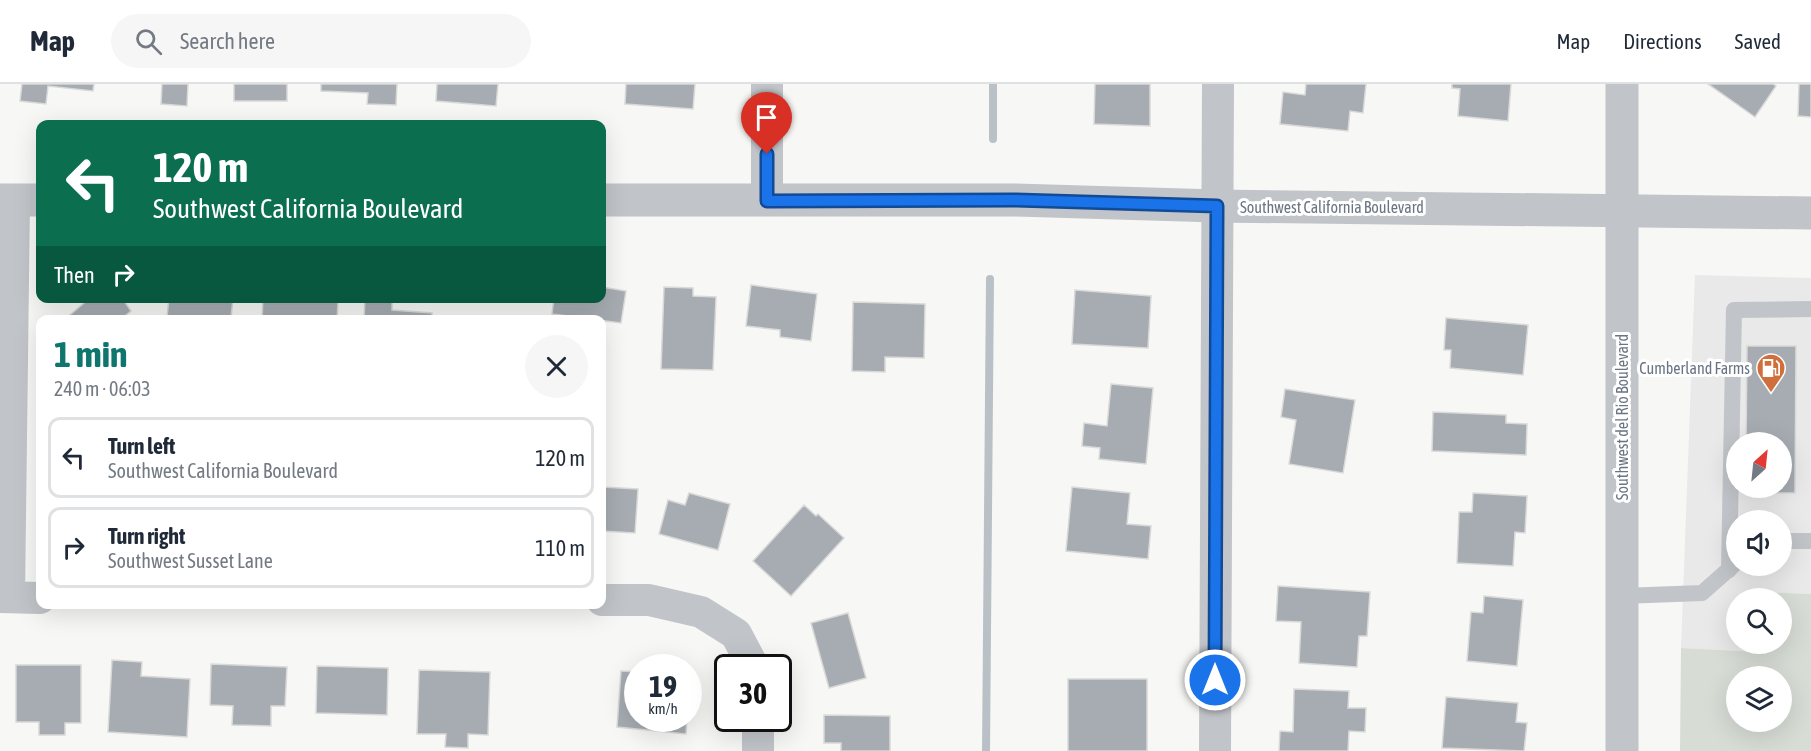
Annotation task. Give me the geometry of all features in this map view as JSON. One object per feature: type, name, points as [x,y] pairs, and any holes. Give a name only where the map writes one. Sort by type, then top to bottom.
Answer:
[{"type":"street","points":[[766,84],[767,201]]},
{"type":"street","points":[[1215,751],[1218,84]]},
{"type":"street","name":"Southwest del Rio Boulevard","points":[[1622,84],[1622,751]]},
{"type":"street","points":[[18,200],[5,597],[36,598]]},
{"type":"street","name":"Southwest California Boulevard","points":[[606,200],[1014,200],[1217,206],[1811,213]]},
{"type":"street","points":[[606,600],[648,600],[701,612],[736,634],[747,654]]},
{"type":"street","points":[[758,732],[758,751]]},
{"type":"lane","points":[[1733,510],[1734,310],[1811,309]]},
{"type":"lane","points":[[1792,541],[1811,541]]},
{"type":"lane","points":[[1622,596],[1702,593],[1726,572]]},
{"type":"shaded area","points":[[1695,275],[1811,278],[1811,594],[1792,593],[1792,588],[1726,588],[1726,650],[1681,648]]},
{"type":"shaded area","points":[[1792,593],[1811,594],[1811,751],[1680,751],[1681,648],[1726,650],[1726,654],[1792,654]]},
{"type":"building","points":[[22,84],[94,84],[93,91],[48,86],[46,104],[20,101]]},
{"type":"building","points":[[162,84],[188,84],[187,106],[161,104]]},
{"type":"building","points":[[234,84],[287,84],[287,101],[234,101]]},
{"type":"building","points":[[321,84],[397,84],[396,105],[367,104],[368,93],[321,91]]},
{"type":"building","points":[[437,84],[498,84],[496,106],[436,101]]},
{"type":"building","points":[[626,84],[695,84],[693,109],[625,104]]},
{"type":"building","points":[[1095,84],[1150,84],[1150,126],[1094,124]]},
{"type":"building","points":[[1306,84],[1366,84],[1363,113],[1350,111],[1348,131],[1280,124],[1283,92],[1305,95]]},
{"type":"building","points":[[1452,84],[1511,84],[1508,121],[1458,116],[1460,89],[1452,88]]},
{"type":"building","points":[[1708,84],[1773,84],[1776,86],[1755,117]]},
{"type":"building","points":[[1799,84],[1811,84],[1811,117],[1798,116]]},
{"type":"building","points":[[751,285],[817,294],[811,341],[780,337],[780,330],[746,326]]},
{"type":"building","points":[[664,287],[693,288],[693,296],[716,297],[713,370],[661,369]]},
{"type":"building","points":[[606,288],[626,291],[621,323],[606,321],[606,315],[552,314],[553,303],[606,303]]},
{"type":"building","points":[[1075,290],[1151,296],[1148,348],[1072,344]]},
{"type":"building","points":[[853,302],[925,304],[924,358],[885,357],[885,372],[852,371]]},
{"type":"building","points":[[84,303],[125,303],[131,311],[126,315],[70,315]]},
{"type":"building","points":[[168,303],[232,303],[231,315],[167,315]]},
{"type":"building","points":[[263,303],[338,303],[337,315],[262,315]]},
{"type":"building","points":[[365,303],[392,303],[392,310],[432,313],[432,315],[364,315]]},
{"type":"building","points":[[1446,318],[1528,325],[1523,375],[1450,368],[1451,350],[1444,350]]},
{"type":"building","name":"Cumberland Farms","points":[[1747,346],[1796,346],[1795,493],[1792,493],[1792,432],[1746,432]]},
{"type":"building","points":[[1111,384],[1153,388],[1146,464],[1099,459],[1100,448],[1082,446],[1084,423],[1107,426]]},
{"type":"building","points":[[1285,389],[1355,400],[1343,473],[1289,464],[1296,420],[1281,417]]},
{"type":"building","points":[[1433,412],[1506,415],[1506,423],[1527,424],[1526,455],[1432,451]]},
{"type":"building","points":[[606,487],[638,489],[635,533],[606,531]]},
{"type":"building","points":[[1072,487],[1130,493],[1127,524],[1151,526],[1148,559],[1066,551]]},
{"type":"building","points":[[689,493],[730,504],[718,550],[659,534],[668,500],[685,505]]},
{"type":"building","points":[[1473,493],[1527,496],[1525,533],[1515,532],[1513,566],[1457,563],[1459,512],[1472,512]]},
{"type":"building","points":[[804,505],[816,516],[818,514],[844,538],[791,596],[753,561]]},
{"type":"building","points":[[1278,586],[1370,592],[1367,636],[1359,636],[1357,667],[1299,663],[1301,622],[1276,621]]},
{"type":"building","points":[[1484,596],[1523,600],[1517,666],[1467,661],[1471,612],[1483,613]]},
{"type":"building","points":[[848,613],[866,678],[829,688],[811,623]]},
{"type":"building","points":[[112,660],[142,662],[141,676],[190,679],[187,737],[108,732]]},
{"type":"building","points":[[211,664],[287,667],[285,706],[271,706],[271,726],[232,725],[233,706],[210,705]]},
{"type":"building","points":[[16,665],[81,665],[81,723],[65,723],[65,735],[39,735],[39,722],[16,722]]},
{"type":"building","points":[[317,666],[388,668],[387,715],[316,713]]},
{"type":"building","points":[[419,670],[490,672],[488,735],[468,734],[468,748],[445,747],[446,734],[417,734]]},
{"type":"building","points":[[621,671],[624,671],[624,728],[617,727]]},
{"type":"building","points":[[1068,679],[1147,679],[1147,751],[1068,751]]},
{"type":"building","points":[[1294,689],[1349,691],[1348,708],[1366,708],[1365,732],[1349,731],[1348,751],[1279,751],[1280,731],[1293,732]]},
{"type":"building","points":[[1446,697],[1518,703],[1516,722],[1527,723],[1524,751],[1442,748]]},
{"type":"building","points":[[824,715],[890,716],[890,751],[841,751],[841,743],[824,743]]},
{"type":"waterway","points":[[993,84],[993,139]]},
{"type":"waterway","points":[[986,751],[990,279]]},
{"type":"place","name":"Cumberland Farms","points":[[1771,394]]},
{"type":"route","points":[[767,154],[767,201],[1014,200],[1217,206],[1215,680]]}]
